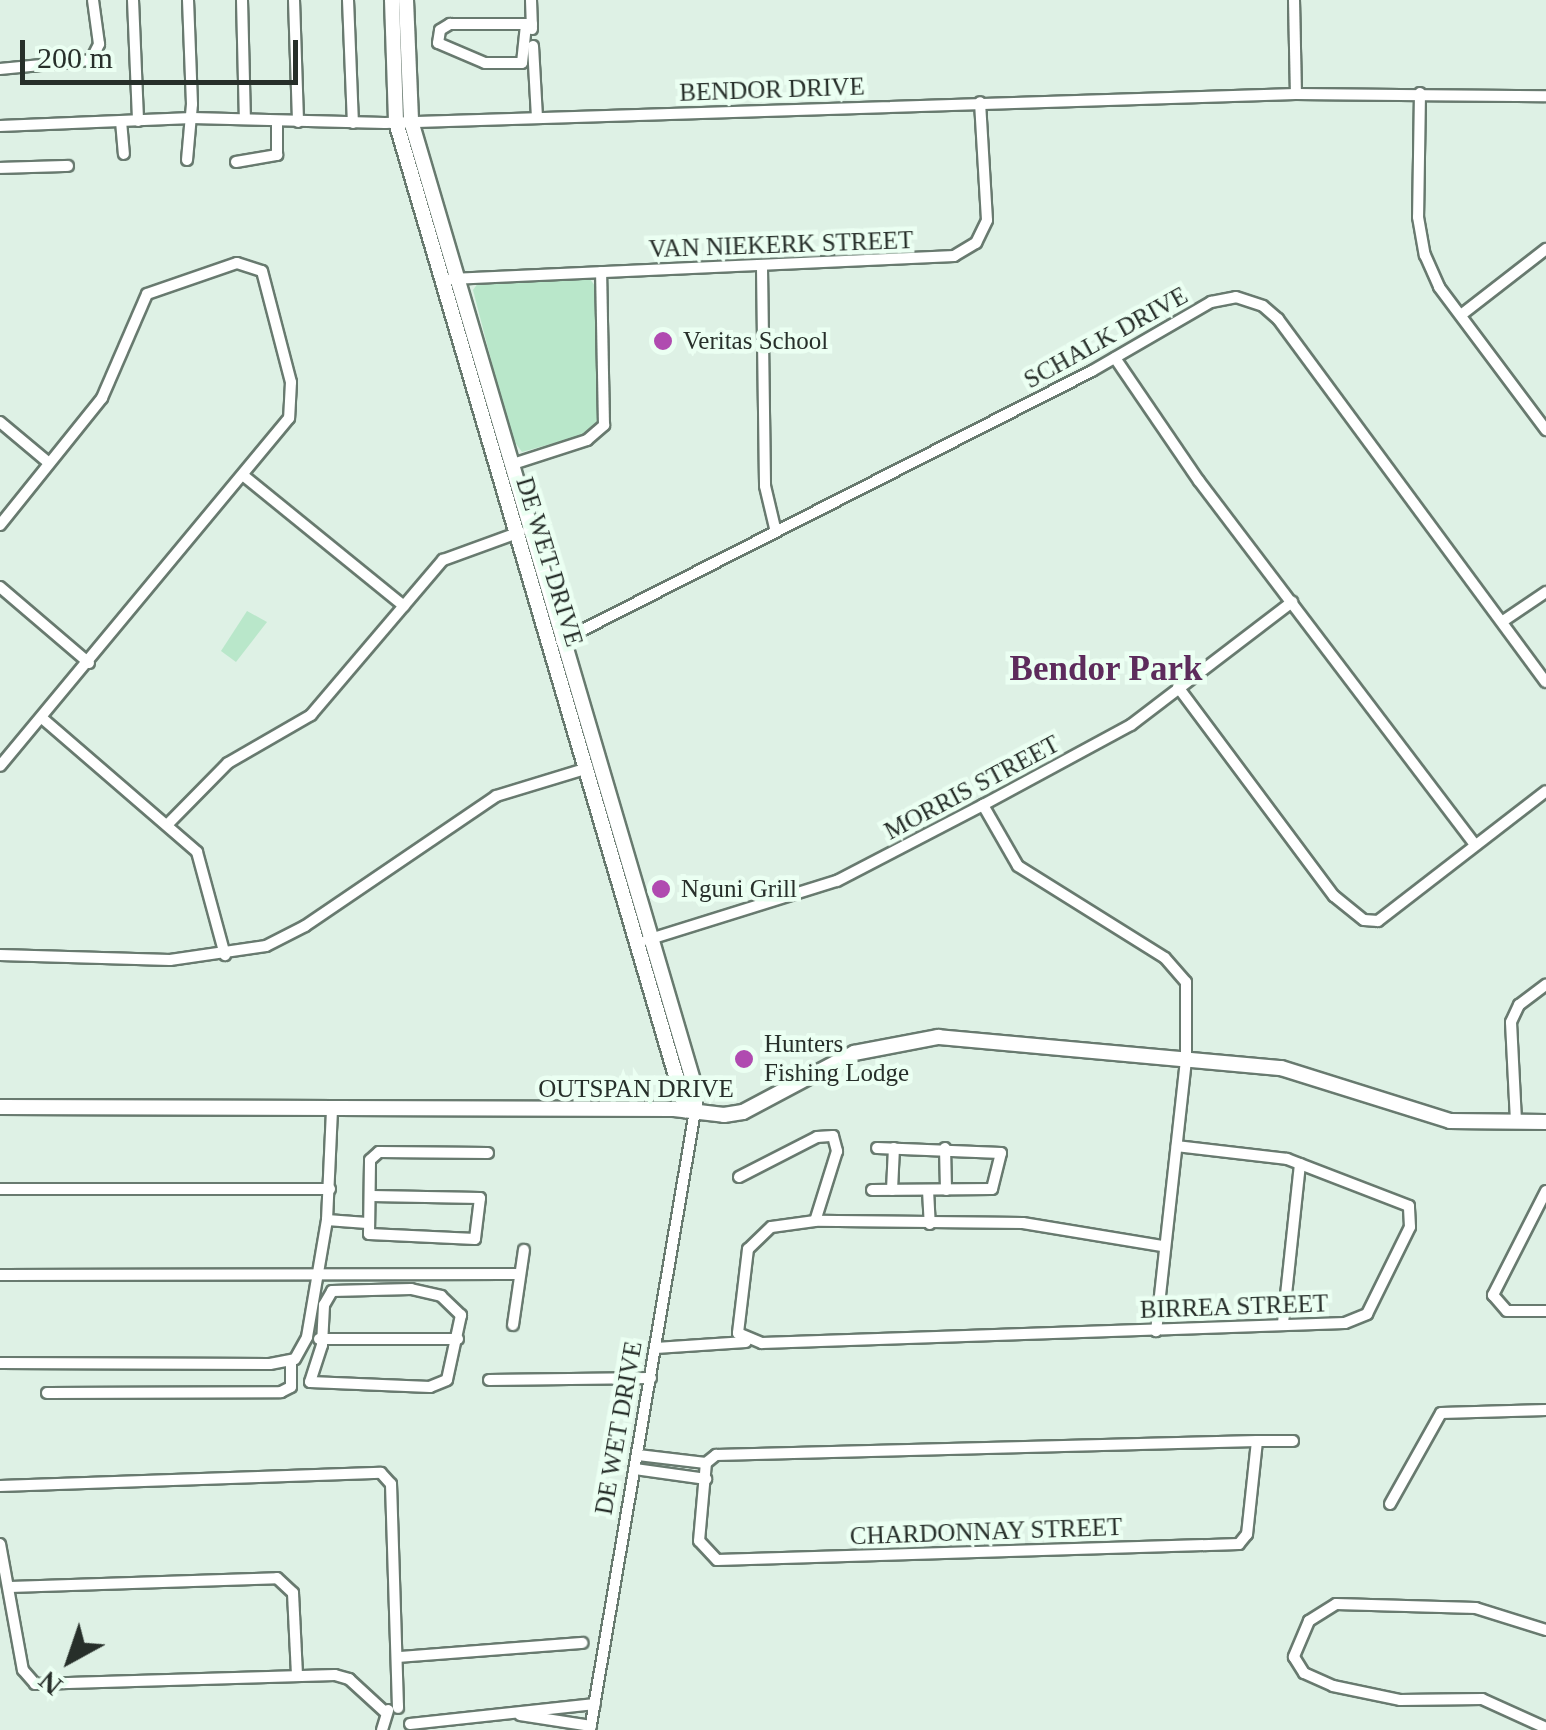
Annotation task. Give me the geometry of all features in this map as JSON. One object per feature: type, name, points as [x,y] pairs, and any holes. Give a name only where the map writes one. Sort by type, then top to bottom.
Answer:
[{"type":"street","points":[[0,69],[91,60],[99,44],[94,0]]},
{"type":"street","points":[[133,0],[138,121]]},
{"type":"street","points":[[187,160],[192,118],[188,0]]},
{"type":"street","points":[[242,0],[245,119]]},
{"type":"street","points":[[294,0],[298,122]]},
{"type":"street","points":[[348,0],[353,123]]},
{"type":"street","name":"DE WET DRIVE","points":[[392,0],[404,121],[516,534],[558,642]]},
{"type":"street","name":"DE WET DRIVE","points":[[404,121],[406,0]]},
{"type":"street","points":[[529,24],[450,24],[440,30],[438,43],[485,63],[522,63],[529,24],[531,0]]},
{"type":"street","points":[[1294,0],[1296,94]]},
{"type":"street","points":[[529,24],[537,118]]},
{"type":"street","points":[[1420,93],[1420,242],[1461,316],[1546,430]]},
{"type":"street","name":"BENDOR DRIVE","points":[[0,126],[122,127],[138,121],[192,118],[353,123],[1296,94],[1546,96]]},
{"type":"street","name":"VAN NIEKERK STREET","points":[[448,279],[930,259],[968,250],[986,220],[980,102]]},
{"type":"street","points":[[236,162],[277,156],[277,120]]},
{"type":"street","points":[[122,127],[124,154]]},
{"type":"street","points":[[0,168],[68,166]]},
{"type":"street","points":[[1461,316],[1546,249]]},
{"type":"street","points":[[0,525],[102,398],[147,294],[237,263],[256,266],[278,318],[292,409],[244,476],[0,766]]},
{"type":"street","points":[[762,268],[765,486],[775,528]]},
{"type":"street","points":[[513,464],[587,440],[604,425],[601,272]]},
{"type":"street","name":"DE WET DRIVE","points":[[448,279],[513,464],[592,766],[691,1111],[656,1348],[591,1728]]},
{"type":"street","name":"SCHALK DRIVE","points":[[558,642],[1115,358],[1226,297],[1263,306],[1546,682]]},
{"type":"street","points":[[1115,358],[1474,843]]},
{"type":"street","points":[[0,422],[49,463]]},
{"type":"street","points":[[244,476],[404,606]]},
{"type":"street","points":[[167,825],[220,770],[312,715],[443,560],[531,529]]},
{"type":"street","points":[[0,587],[90,663]]},
{"type":"street","points":[[1503,622],[1546,592]]},
{"type":"street","name":"MORRIS STREET","points":[[644,941],[837,881],[983,806],[1131,725],[1292,602]]},
{"type":"street","points":[[1178,688],[1334,896],[1357,917],[1378,920],[1546,791]]},
{"type":"street","points":[[42,718],[167,825],[204,863],[225,954]]},
{"type":"street","points":[[0,954],[170,960],[225,954],[296,932],[496,796],[592,766]]},
{"type":"street","points":[[983,806],[1006,851],[1033,879],[1180,972],[1189,992],[1178,1146],[1162,1246],[1156,1330]]},
{"type":"street","points":[[1516,1121],[1510,1022],[1520,1005],[1546,985]]},
{"type":"street","name":"OUTSPAN DRIVE","points":[[0,1107],[743,1112],[854,1053],[921,1038],[1290,1070],[1450,1121],[1546,1122]]},
{"type":"street","points":[[47,1393],[281,1392],[291,1387],[291,1362],[307,1336],[327,1220],[332,1112]]},
{"type":"street","points":[[738,1177],[817,1137],[832,1136],[837,1151],[815,1220]]},
{"type":"street","name":"BIRREA STREET","points":[[656,1348],[744,1340],[1345,1323],[1366,1314],[1413,1218],[1404,1202],[1300,1164],[1178,1146]]},
{"type":"street","points":[[872,1190],[996,1187],[1001,1153],[877,1148]]},
{"type":"street","points":[[892,1190],[894,1148]]},
{"type":"street","points":[[945,1148],[946,1190]]},
{"type":"street","points":[[372,1196],[476,1197],[478,1233],[468,1240],[406,1240],[369,1234],[370,1160],[379,1152],[488,1153]]},
{"type":"street","points":[[1282,1323],[1300,1164]]},
{"type":"street","points":[[0,1189],[330,1189]]},
{"type":"street","points":[[928,1190],[930,1224]]},
{"type":"street","points":[[1546,1191],[1493,1294],[1508,1312],[1546,1312]]},
{"type":"street","points":[[327,1220],[367,1223]]},
{"type":"street","points":[[744,1340],[750,1242],[771,1228],[815,1220],[1023,1222],[1162,1246]]},
{"type":"street","points":[[513,1325],[524,1250]]},
{"type":"street","points":[[0,1275],[519,1274]]},
{"type":"street","points":[[411,1289],[441,1296],[459,1312],[458,1339],[442,1384],[331,1388],[309,1379],[322,1340],[324,1305],[332,1290],[411,1289]]},
{"type":"street","points":[[307,1336],[322,1340],[458,1339]]},
{"type":"street","points":[[0,1363],[291,1362]]},
{"type":"street","points":[[489,1380],[651,1378]]},
{"type":"street","points":[[1390,1504],[1441,1413],[1546,1410]]},
{"type":"street","name":"CHARDONNAY STREET","points":[[706,1480],[700,1542],[717,1560],[1239,1544],[1246,1538],[1257,1441]]},
{"type":"street","points":[[638,1455],[706,1462],[716,1455],[1292,1441]]},
{"type":"street","points":[[634,1469],[706,1480],[706,1462]]},
{"type":"street","points":[[0,1486],[381,1473],[392,1484],[398,1708],[410,1727],[519,1714],[550,1705],[595,1704]]},
{"type":"street","points":[[0,1544],[23,1670],[40,1686],[343,1676],[385,1712]]},
{"type":"street","points":[[10,1587],[277,1578],[293,1593],[297,1675]]},
{"type":"street","points":[[1546,1630],[1476,1608],[1336,1604],[1309,1621],[1294,1656],[1304,1673],[1333,1686],[1400,1700],[1482,1700],[1546,1728]]},
{"type":"street","points":[[399,1657],[582,1643]]},
{"type":"street","points":[[385,1712],[398,1708]]},
{"type":"street","points":[[382,1730],[385,1712]]},
{"type":"street","points":[[519,1714],[591,1728]]},
{"type":"green space","points":[[588,276],[597,289],[602,417],[590,433],[522,452],[511,437],[473,290],[478,283]]},
{"type":"green space","points":[[247,611],[267,622],[236,662],[221,651]]},
{"type":"place","name":"Veritas School","points":[[663,341]]},
{"type":"place","name":"Nguni Grill","points":[[661,889]]},
{"type":"place","name":"Hunters Fishing Lodge","points":[[744,1059]]},
{"type":"district","name":"Bendor Park","points":[[1106,669]]}]
